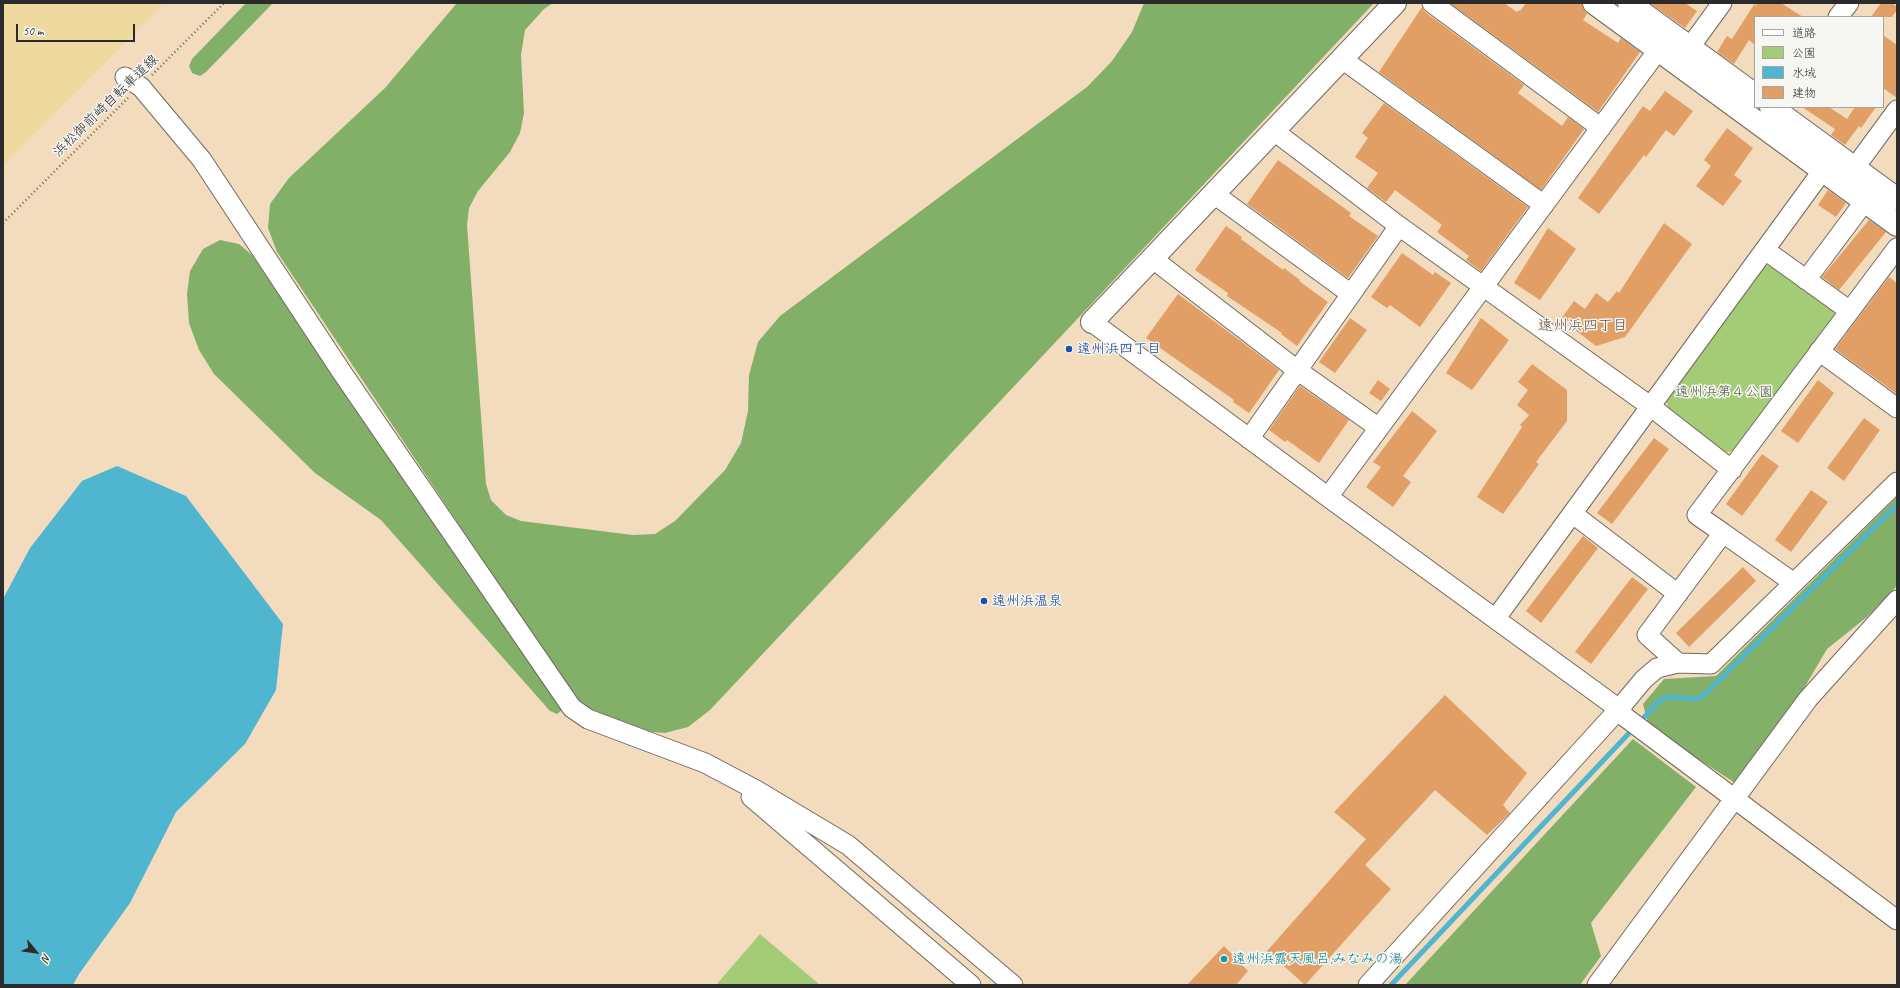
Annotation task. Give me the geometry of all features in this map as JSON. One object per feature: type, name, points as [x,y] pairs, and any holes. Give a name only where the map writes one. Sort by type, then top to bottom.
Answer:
[{"type":"street","points":[[1395,3],[1092,322],[1249,439],[1619,709],[1625,717],[1897,920]]},
{"type":"street","points":[[1432,3],[1601,128]]},
{"type":"street","points":[[1595,3],[1664,42],[1754,102]]},
{"type":"street","points":[[1629,3],[1664,42],[1690,47],[1754,94]]},
{"type":"street","points":[[1690,47],[1722,3]]},
{"type":"street","points":[[1839,16],[1848,3]]},
{"type":"street","points":[[1328,497],[1664,42]]},
{"type":"street","points":[[1342,59],[1544,205]]},
{"type":"street","points":[[133,82],[202,160],[341,370],[572,708],[588,719],[705,763],[756,790],[848,845],[1013,985]]},
{"type":"street","points":[[1848,177],[1897,110]]},
{"type":"street","points":[[1769,112],[1848,177],[1897,199]]},
{"type":"street","points":[[1274,131],[1399,226],[1650,406],[1732,470]]},
{"type":"street","points":[[1496,618],[1828,162]]},
{"type":"street","points":[[1848,177],[1865,201],[1897,225]]},
{"type":"street","points":[[1214,194],[1351,294]]},
{"type":"street","points":[[1806,280],[1865,201]]},
{"type":"street","points":[[1249,439],[1399,226]]},
{"type":"street","points":[[1794,583],[1697,515],[1897,248]]},
{"type":"street","points":[[1765,250],[1850,311]]},
{"type":"street","points":[[1152,259],[1298,370],[1379,428]]},
{"type":"street","points":[[1819,351],[1897,408]]},
{"type":"street","points":[[1368,985],[1619,709],[1644,679],[1658,668],[1678,663],[1711,664],[1897,482]]},
{"type":"street","points":[[1573,514],[1678,594]]},
{"type":"street","points":[[1678,663],[1647,635],[1723,533]]},
{"type":"street","points":[[1597,985],[1808,699],[1897,600]]},
{"type":"street","points":[[722,773],[971,985]]},
{"type":"path","name":"浜松御前崎自転車道線","points":[[3,223],[133,82],[224,3]]},
{"type":"green space","points":[[246,3],[273,3],[206,72],[200,76],[192,73],[189,66],[192,59]]},
{"type":"green space","points":[[457,3],[553,3],[544,9],[525,30],[521,55],[524,113],[520,133],[510,152],[478,191],[469,208],[467,225],[486,484],[491,500],[506,515],[521,521],[633,535],[655,534],[675,521],[725,470],[741,443],[748,411],[749,375],[758,342],[780,316],[1087,87],[1112,61],[1132,32],[1144,3],[1374,3],[710,710],[688,727],[665,733],[641,731],[600,715],[580,701],[564,682],[277,252],[268,228],[270,204],[289,178],[385,88]]},
{"type":"green space","points":[[220,240],[239,244],[252,255],[561,703],[562,710],[557,714],[550,711],[381,520],[315,473],[214,374],[199,350],[189,323],[187,294],[190,271],[203,249]]},
{"type":"green space","name":"遠州浜第４公園","points":[[1764,265],[1774,266],[1834,310],[1835,318],[1737,450],[1724,453],[1669,411],[1665,396]]},
{"type":"green space","points":[[1897,497],[1897,586],[1867,617],[1827,649],[1800,695],[1735,783],[1649,727],[1643,704],[1664,679],[1716,676]]},
{"type":"green space","points":[[1633,739],[1696,787],[1591,923],[1601,956],[1580,985],[1405,985]]},
{"type":"green space","points":[[760,934],[820,985],[716,985]]},
{"type":"sand","points":[[3,3],[164,3],[3,166]]},
{"type":"water","points":[[117,466],[186,496],[283,624],[276,690],[245,744],[176,812],[130,903],[79,974],[73,985],[3,985],[3,599],[30,548],[82,481]]},
{"type":"building","points":[[1450,3],[1504,3],[1517,12],[1519,10],[1520,11],[1526,3],[1582,3],[1587,14],[1583,20],[1618,43],[1621,38],[1640,52],[1598,112]]},
{"type":"building","points":[[1650,3],[1685,3],[1697,11],[1685,28]]},
{"type":"building","points":[[1755,3],[1755,7],[1757,3],[1781,3],[1801,16],[1754,16],[1754,44],[1749,40],[1734,64],[1717,52],[1727,36],[1732,39]]},
{"type":"building","points":[[1881,3],[1892,3],[1897,7],[1897,10],[1892,17],[1872,16]]},
{"type":"building","points":[[1422,7],[1425,12],[1524,85],[1518,93],[1562,126],[1568,117],[1584,129],[1541,190],[1379,72]]},
{"type":"building","points":[[1884,36],[1897,45],[1897,98],[1884,89]]},
{"type":"building","points":[[1665,91],[1693,111],[1674,136],[1666,130],[1646,157],[1644,155],[1599,214],[1578,198],[1643,106],[1650,111]]},
{"type":"building","points":[[1384,103],[1528,207],[1481,271],[1466,260],[1469,256],[1437,232],[1442,225],[1395,190],[1386,202],[1367,188],[1378,173],[1355,157],[1368,138],[1362,133]]},
{"type":"building","points":[[1804,108],[1830,108],[1847,119],[1854,108],[1875,108],[1861,128],[1859,126],[1845,145],[1831,135],[1835,129]]},
{"type":"building","points":[[1727,128],[1753,148],[1734,175],[1742,181],[1723,206],[1696,186],[1711,166],[1704,160]]},
{"type":"building","points":[[1278,160],[1351,213],[1349,216],[1378,236],[1348,278],[1247,204]]},
{"type":"building","points":[[1828,190],[1846,203],[1836,217],[1818,205]]},
{"type":"building","points":[[1869,220],[1886,232],[1839,290],[1822,277]]},
{"type":"building","points":[[1664,223],[1692,244],[1625,337],[1596,346],[1561,319],[1574,301],[1585,309],[1596,293],[1608,302],[1617,291],[1619,293]]},
{"type":"building","points":[[1226,226],[1242,237],[1241,239],[1283,270],[1284,268],[1328,302],[1297,346],[1281,334],[1282,333],[1227,296],[1228,293],[1195,270]]},
{"type":"building","points":[[1548,228],[1576,249],[1540,300],[1514,283]]},
{"type":"building","points":[[1402,253],[1433,275],[1435,272],[1451,283],[1420,327],[1390,305],[1387,308],[1371,297]]},
{"type":"building","points":[[1889,277],[1897,283],[1897,394],[1835,349]]},
{"type":"building","points":[[1178,294],[1279,370],[1249,413],[1233,402],[1234,400],[1146,338]]},
{"type":"building","points":[[1350,318],[1367,330],[1335,373],[1319,362]]},
{"type":"building","points":[[1481,318],[1509,340],[1472,390],[1446,373]]},
{"type":"building","points":[[1532,364],[1567,390],[1567,421],[1536,462],[1539,464],[1503,514],[1477,497],[1522,427],[1520,425],[1529,415],[1517,405],[1528,390],[1518,382]]},
{"type":"building","points":[[1378,380],[1390,389],[1381,401],[1369,393]]},
{"type":"building","points":[[1818,380],[1834,393],[1798,443],[1781,431]]},
{"type":"building","points":[[1300,386],[1349,420],[1319,463],[1287,440],[1285,442],[1269,430]]},
{"type":"building","points":[[1412,411],[1437,431],[1403,476],[1411,482],[1393,507],[1366,487],[1381,467],[1373,462]]},
{"type":"building","points":[[1864,418],[1880,430],[1844,481],[1827,468]]},
{"type":"building","points":[[1654,438],[1669,449],[1612,524],[1597,513]]},
{"type":"building","points":[[1762,454],[1779,466],[1742,516],[1726,504]]},
{"type":"building","points":[[1811,490],[1828,502],[1791,552],[1775,540]]},
{"type":"building","points":[[1583,536],[1598,548],[1541,623],[1526,611]]},
{"type":"building","points":[[1743,567],[1756,581],[1689,647],[1676,633]]},
{"type":"building","points":[[1632,577],[1648,589],[1591,664],[1575,652]]},
{"type":"building","points":[[1445,695],[1527,773],[1503,805],[1510,813],[1487,835],[1435,790],[1365,865],[1391,889],[1305,985],[1267,951],[1366,839],[1334,812]]},
{"type":"building","name":"遠州浜露天風呂;みなみの湯","points":[[1224,946],[1248,971],[1236,985],[1187,985]]},
{"type":"waterway","points":[[1639,723],[1659,701],[1668,697],[1695,699],[1703,696],[1897,505]]},
{"type":"waterway","points":[[1391,985],[1633,729]]},
{"type":"place","name":"遠州浜四丁目","points":[[1069,349]]},
{"type":"place","name":"遠州浜温泉","points":[[984,601]]},
{"type":"place","name":"遠州浜露天風呂;みなみの湯","points":[[1224,959]]},
{"type":"district","name":"遠州浜四丁目","points":[[1583,326]]}]
